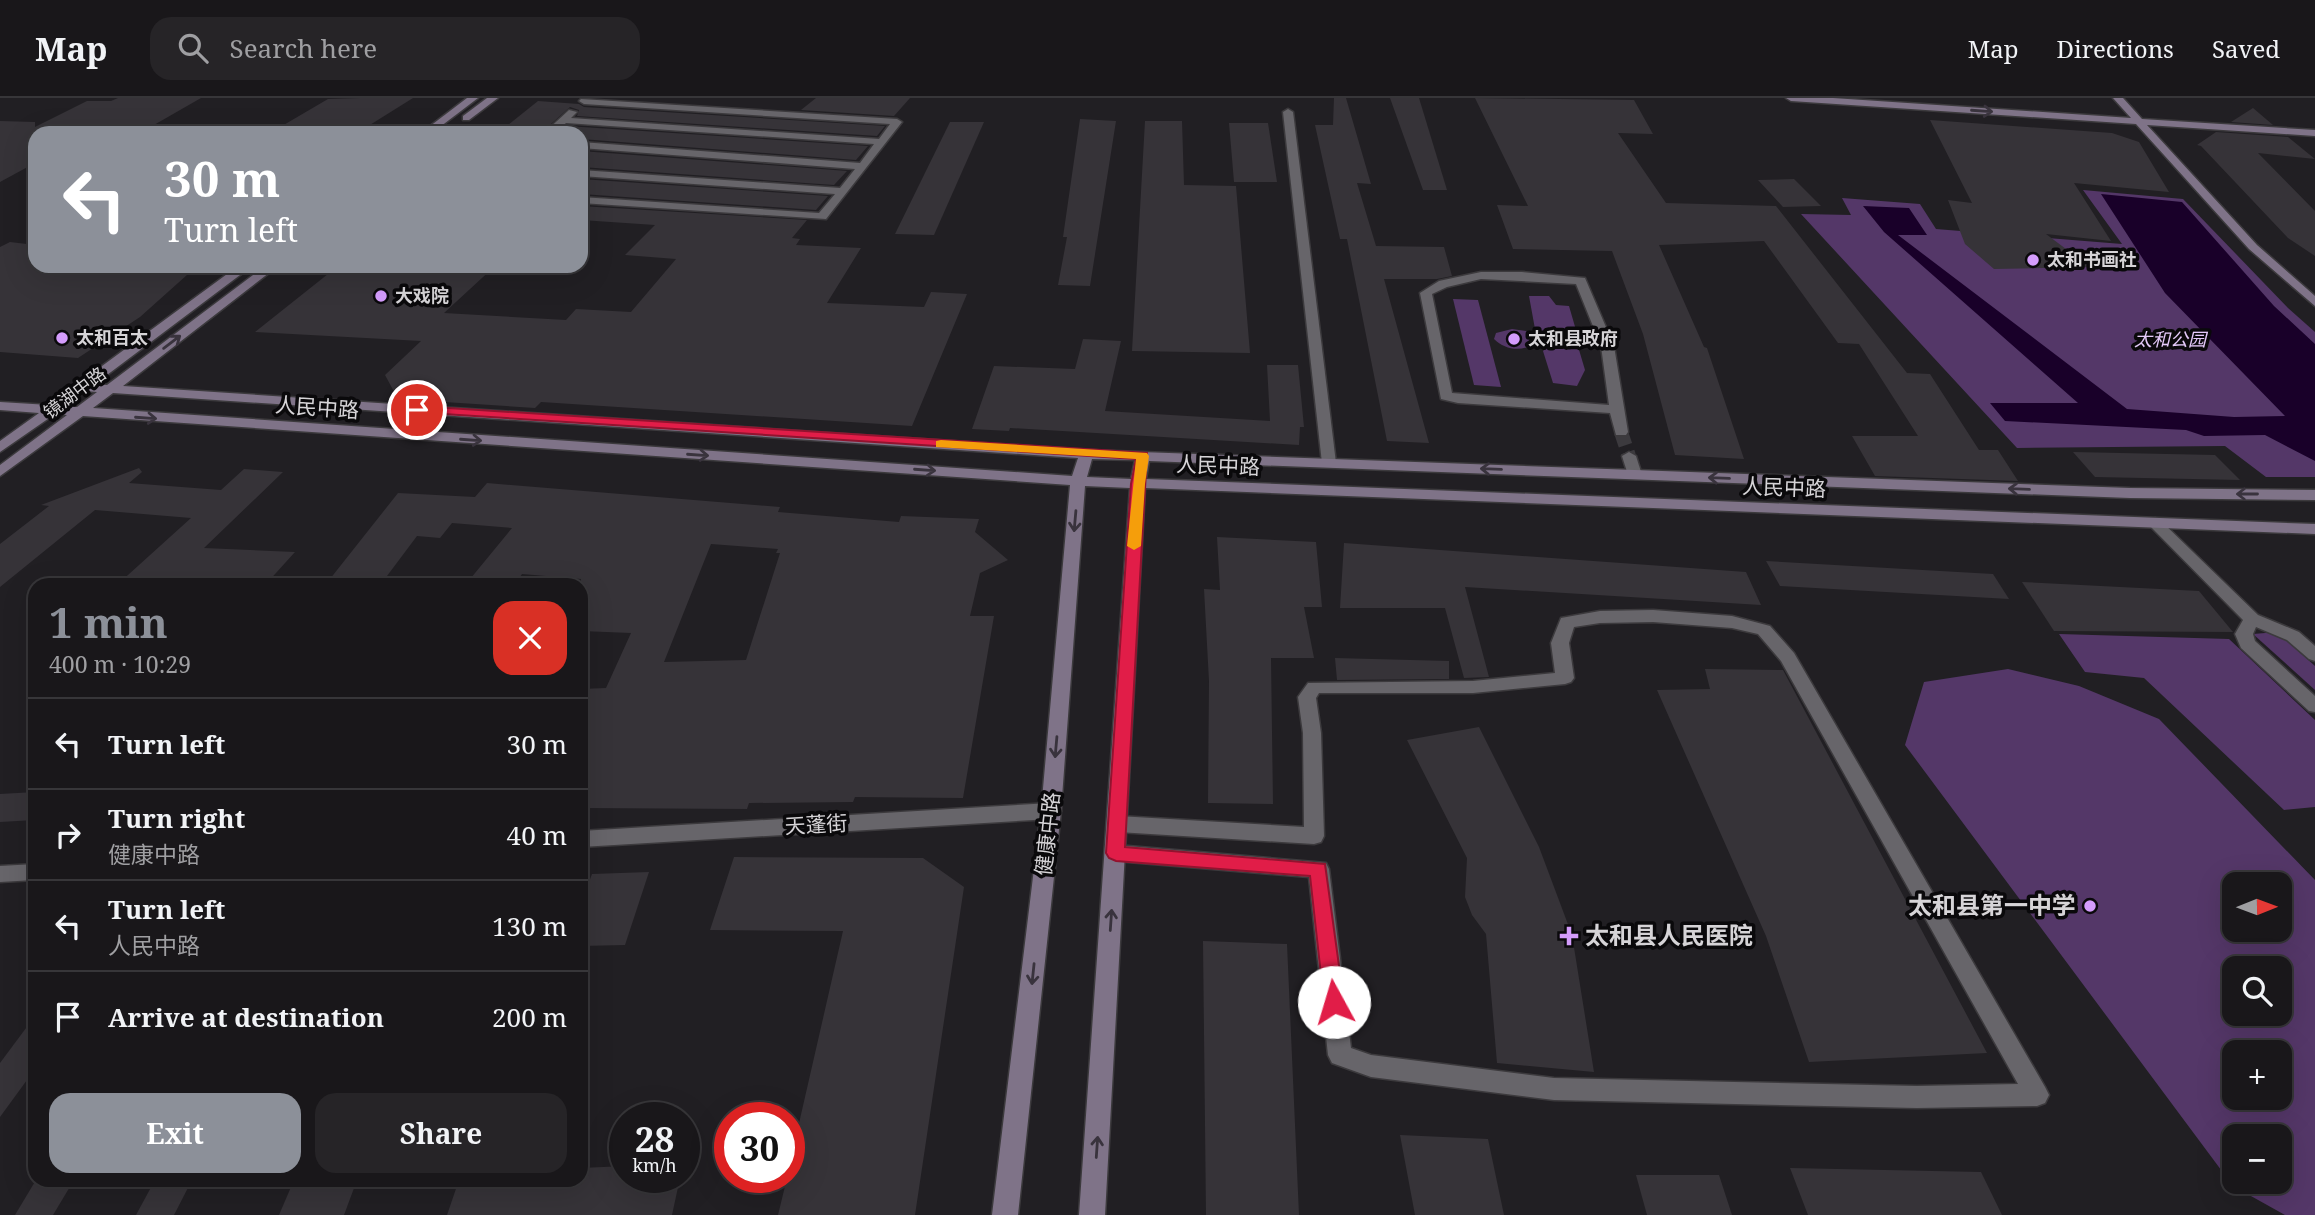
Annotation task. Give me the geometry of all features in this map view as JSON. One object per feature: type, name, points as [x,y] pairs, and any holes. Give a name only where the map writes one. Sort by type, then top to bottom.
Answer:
[{"type":"main road","points":[[435,126],[473,98]]},
{"type":"main road","points":[[456,126],[493,98]]},
{"type":"main road","points":[[1791,98],[2315,133]]},
{"type":"main road","points":[[1937,98],[2315,123]]},
{"type":"main road","points":[[2118,98],[2253,247],[2315,302]]},
{"type":"main road","name":"镜湖中路","points":[[0,448],[237,273]]},
{"type":"main road","name":"镜湖中路","points":[[0,472],[263,273]]},
{"type":"main road","name":"人民中路","points":[[82,387],[1086,454],[2130,493],[2315,495]]},
{"type":"main road","name":"人民中路","points":[[0,406],[78,414],[1078,481],[2315,529]]},
{"type":"main road","name":"健康中路","points":[[1005,1215],[1051,811],[1078,481],[1086,454]]},
{"type":"main road","points":[[1093,1215],[1138,484],[1143,456]]},
{"type":"street","points":[[557,126],[585,99],[897,122],[822,217],[588,200]]},
{"type":"street","points":[[1288,112],[1329,463]]},
{"type":"street","points":[[564,120],[881,142]]},
{"type":"street","points":[[588,146],[862,166]]},
{"type":"street","points":[[588,173],[843,191]]},
{"type":"street","points":[[1614,409],[1446,396],[1426,293],[1438,285],[1471,276],[1581,281],[1599,322],[1612,366],[1614,409],[1621,432]]},
{"type":"street","points":[[1629,456],[1635,475]]},
{"type":"street","points":[[2155,523],[2252,619],[2293,636],[2315,655]]},
{"type":"street","points":[[1116,853],[1319,869],[1340,1055],[1371,1066],[1554,1088],[1917,1097],[2037,1095],[1788,657],[1764,629],[1719,621],[1653,616],[1600,617],[1567,622],[1560,643],[1565,678],[1473,687],[1314,687],[1307,698],[1312,733],[1314,836],[1118,824]]},
{"type":"street","points":[[2252,619],[2244,634],[2247,644],[2315,706]]},
{"type":"street","name":"天蓬街","points":[[588,839],[1051,811]]},
{"type":"street","points":[[0,874],[28,872]]},
{"type":"green space","name":"太和公园","points":[[2083,190],[2183,199],[2288,308],[2315,332],[2315,477],[2266,477],[2225,446],[2017,448],[1801,214],[1851,215],[1842,198],[1920,204],[1936,229],[2122,244]]},
{"type":"green space","points":[[1529,296],[1549,296],[1556,305],[1569,306],[1578,337],[1548,337],[1535,329]]},
{"type":"green space","points":[[1453,299],[1478,300],[1501,387],[1474,385]]},
{"type":"green space","points":[[1512,329],[1526,331],[1534,338],[1534,344],[1513,349],[1494,339],[1496,333]]},
{"type":"green space","points":[[1553,341],[1577,343],[1585,370],[1577,386],[1553,383],[1543,351]]},
{"type":"green space","points":[[2277,632],[2315,666],[2315,690],[2253,634]]},
{"type":"green space","points":[[2059,634],[2229,639],[2315,720],[2315,807],[2284,810],[2144,678],[2085,672]]},
{"type":"green space","points":[[2008,669],[2079,686],[2159,719],[2315,880],[2315,1215],[2285,1215],[2247,1194],[2292,1194],[2292,1124],[2222,1124],[2222,1171],[1905,745],[1924,682]]},
{"type":"shaded area","points":[[2101,194],[2182,202],[2274,306],[2315,344],[2315,461],[2265,435],[2204,436],[2186,430],[2005,421],[1990,403],[2078,403],[1884,232],[1863,206],[1909,208],[1927,235],[1898,235],[2127,409],[2234,417],[2285,416],[2165,293]]},
{"type":"building","points":[[118,98],[201,98],[152,126],[37,126],[87,101],[111,101]]},
{"type":"building","points":[[413,98],[368,126],[282,126],[328,99]]},
{"type":"building","points":[[816,98],[910,98],[894,116],[801,110]]},
{"type":"building","points":[[1334,98],[1346,98],[1371,184],[1357,183],[1376,246],[1444,247],[1452,276],[1437,279],[1384,279],[1429,443],[1387,441],[1347,239],[1340,239],[1315,125],[1333,125]]},
{"type":"building","points":[[1390,98],[1419,98],[1447,190],[1423,190]]},
{"type":"building","points":[[1475,98],[1634,100],[1653,134],[1618,133],[1666,203],[1776,206],[1907,373],[1930,374],[1979,450],[1998,450],[2018,481],[1875,476],[1852,436],[1918,436],[1859,344],[1838,343],[1764,241],[1659,245],[1704,347],[1707,348],[1744,459],[1675,455],[1643,334],[1612,251],[1513,249],[1497,205],[1528,206]]},
{"type":"building","points":[[538,101],[579,104],[584,107],[885,126],[877,136],[577,116],[579,110],[570,107],[549,126],[507,126]]},
{"type":"building","points":[[2253,108],[2273,125],[2231,122]]},
{"type":"building","points":[[1080,119],[1116,121],[1090,286],[1058,285],[1067,237],[1063,237]]},
{"type":"building","points":[[1930,120],[2112,133],[2139,142],[2169,192],[2074,183],[2111,241],[2046,234],[2090,267],[1994,269],[1965,244],[1948,200],[1972,203]]},
{"type":"building","points":[[0,121],[35,122],[35,126],[28,126],[28,167],[0,182]]},
{"type":"building","points":[[1145,121],[1182,121],[1184,185],[1236,186],[1250,353],[1132,351]]},
{"type":"building","points":[[950,122],[984,122],[934,235],[895,234]]},
{"type":"building","points":[[1229,123],[1268,123],[1277,182],[1234,182]]},
{"type":"building","points":[[588,127],[868,146],[856,160],[588,140]]},
{"type":"building","points":[[2216,132],[2288,137],[2315,159],[2258,153],[2315,211],[2315,256],[2288,238],[2201,146],[2197,145]]},
{"type":"building","points":[[588,152],[847,171],[834,185],[588,167]]},
{"type":"building","points":[[588,179],[828,196],[816,210],[588,194]]},
{"type":"building","points":[[1794,179],[1821,206],[1783,207],[1758,180]]},
{"type":"building","points":[[588,206],[807,220],[792,238],[800,239],[796,245],[861,248],[827,303],[924,307],[931,292],[967,294],[912,426],[541,402],[535,408],[398,399],[385,375],[421,341],[255,332],[329,273],[487,273],[444,313],[566,320],[576,309],[631,312],[676,259],[625,255],[655,225],[588,220]]},
{"type":"building","points":[[10,242],[28,244],[28,273],[189,273],[140,317],[78,358],[0,352],[0,247]]},
{"type":"building","points":[[1083,339],[1121,341],[1105,411],[1270,421],[1267,365],[1298,365],[1304,427],[1300,427],[1299,445],[1010,428],[1009,431],[972,429],[994,366],[1075,369]]},
{"type":"building","points":[[2073,452],[2215,455],[2240,480],[2095,477]]},
{"type":"building","points":[[139,468],[142,472],[129,483],[221,490],[244,469],[283,472],[204,548],[295,552],[271,578],[125,578],[191,518],[95,510],[0,587],[0,544],[49,506],[41,505]]},
{"type":"building","points":[[487,483],[780,507],[778,512],[899,522],[901,516],[979,519],[975,532],[1008,560],[980,573],[970,616],[994,616],[963,798],[855,797],[853,802],[749,803],[747,809],[588,808],[588,689],[606,688],[631,633],[588,631],[588,578],[522,574],[519,578],[471,578],[512,528],[452,523],[440,538],[417,536],[386,578],[331,578],[398,493],[475,497]],"holes":[[[711,544],[778,549],[776,553],[780,553],[746,660],[664,662]]]},
{"type":"building","points":[[1217,537],[1316,542],[1322,607],[1304,607],[1314,658],[1271,658],[1273,804],[1208,803],[1209,681],[1204,589],[1220,590]]},
{"type":"building","points":[[1344,543],[1746,572],[1761,605],[1465,587],[1489,677],[1464,678],[1445,608],[1340,608]]},
{"type":"building","points":[[1766,561],[1993,574],[2009,599],[1780,586]]},
{"type":"building","points":[[2022,582],[2199,591],[2233,632],[2054,631]]},
{"type":"building","points":[[1335,658],[1449,661],[1449,679],[1337,680]]},
{"type":"building","points":[[1705,669],[1783,670],[1987,1053],[1809,1062],[1766,936],[1657,690],[1710,689]]},
{"type":"building","points":[[1479,727],[1539,847],[1572,935],[1594,1072],[1497,1063],[1486,934],[1472,915],[1465,897],[1467,858],[1407,740]]},
{"type":"building","points":[[28,792],[28,820],[0,822],[0,794]]},
{"type":"building","points":[[734,857],[923,858],[964,887],[915,1215],[778,1215],[783,1193],[805,1193],[804,1102],[843,931],[710,930]]},
{"type":"building","points":[[649,872],[625,945],[588,946],[588,885],[592,874]]},
{"type":"building","points":[[1203,941],[1287,944],[1299,1215],[1206,1215]]},
{"type":"building","points":[[28,1025],[28,1079],[0,1117],[0,1063]]},
{"type":"building","points":[[1400,1135],[1488,1139],[1504,1215],[1415,1215]]},
{"type":"building","points":[[609,1167],[609,1193],[677,1193],[672,1215],[447,1215],[457,1187],[588,1187],[588,1168]]},
{"type":"building","points":[[1790,1168],[1981,1172],[2002,1215],[1808,1215]]},
{"type":"building","points":[[1636,1175],[1719,1175],[1732,1215],[1647,1215]]},
{"type":"building","points":[[32,1187],[70,1187],[53,1215],[15,1215]]},
{"type":"building","points":[[151,1187],[188,1187],[174,1215],[136,1215]]},
{"type":"building","points":[[291,1187],[354,1187],[344,1215],[279,1215]]},
{"type":"tunnel","points":[[1621,432],[1629,456]]},
{"type":"slow traffic","points":[[941,444],[1143,456],[1138,484],[1134,546]]},
{"type":"place","name":"太和书画社","points":[[2033,260]]},
{"type":"place","name":"大戏院","points":[[381,296]]},
{"type":"place","name":"太和百太","points":[[62,338]]},
{"type":"place","name":"太和县政府","points":[[1514,339]]},
{"type":"place","name":"太和县第一中学","points":[[2090,906]]},
{"type":"place","name":"太和县人民医院","points":[[1569,936]]},
{"type":"route","points":[[417,410],[1143,456],[1138,484],[1116,853],[1319,869],[1334,1002]]}]
